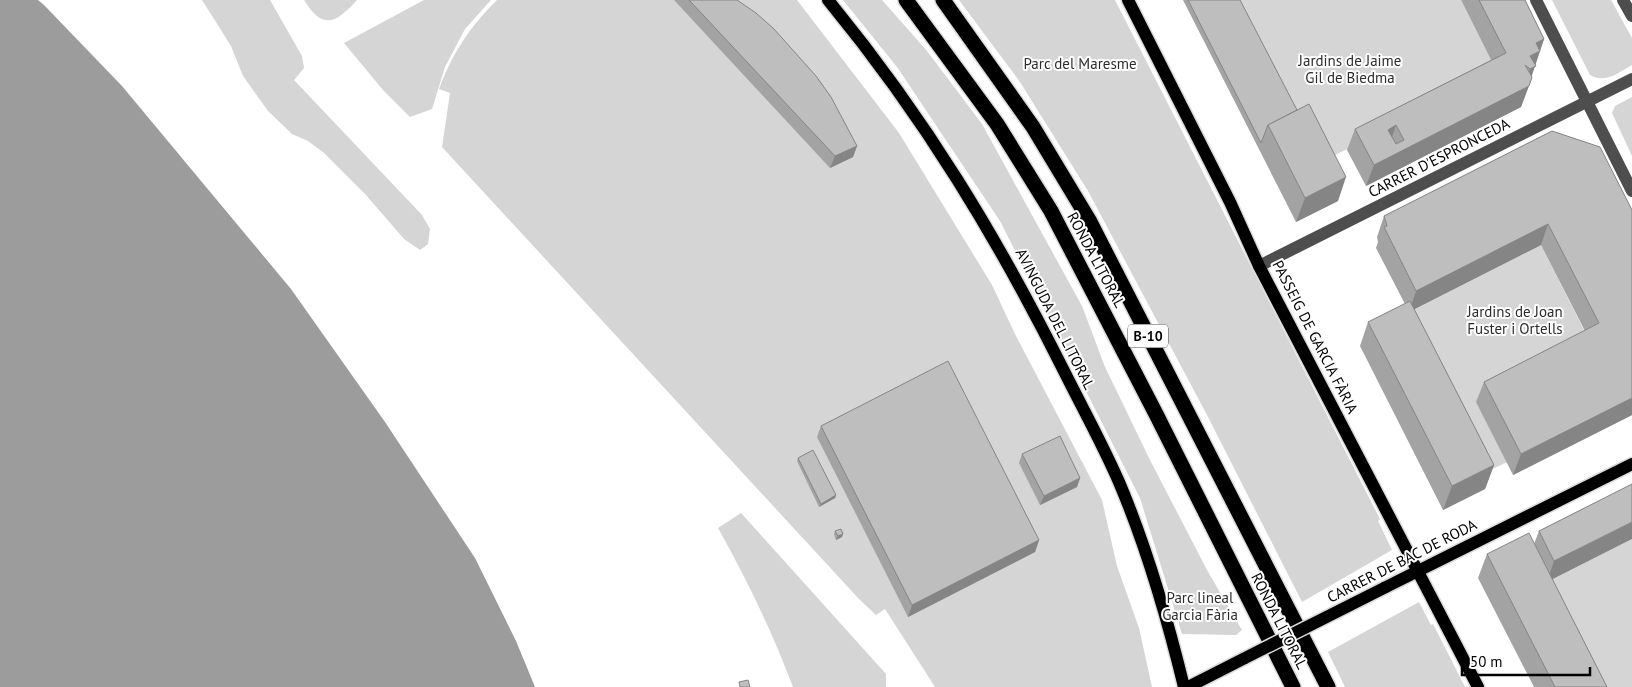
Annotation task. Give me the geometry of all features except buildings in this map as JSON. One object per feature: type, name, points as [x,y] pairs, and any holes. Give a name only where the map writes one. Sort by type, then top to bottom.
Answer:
[{"type":"highway","name":"RONDA LITORAL","points":[[906,0],[997,124],[1051,212],[1156,414],[1293,687]]},
{"type":"highway","name":"RONDA LITORAL","points":[[943,0],[1032,127],[1088,220],[1328,687]]},
{"type":"main road","name":"AVINGUDA DEL LITORAL","points":[[828,0],[899,91],[938,147],[995,239],[1034,311],[1126,500],[1154,577],[1186,687]]},
{"type":"main road","name":"PASSEIG DE GARCIA FÀRIA","points":[[1128,0],[1230,202],[1259,266],[1478,687]]},
{"type":"main road","name":"CARRER DE BAC DE RODA","points":[[1186,687],[1632,464]]},
{"type":"street","points":[[1536,0],[1586,103],[1632,191]]},
{"type":"street","points":[[1623,0],[1632,16]]},
{"type":"street","name":"CARRER D'ESPRONCEDA","points":[[1259,266],[1632,79]]},
{"type":"green space","points":[[202,0],[270,0],[302,56],[304,68],[294,80],[422,215],[430,229],[428,244],[420,250],[404,239],[366,195],[324,153],[308,141],[292,134],[268,111],[243,76],[231,46]]},
{"type":"green space","points":[[304,0],[357,0],[343,14],[330,20],[324,20],[311,10]]},
{"type":"green space","points":[[424,0],[491,0],[465,29],[445,67],[432,109],[410,117],[383,90],[344,43]]},
{"type":"green space","points":[[497,0],[797,0],[899,133],[992,285],[1015,334],[1102,500],[1117,566],[1139,628],[1152,687],[935,687],[885,609],[876,615],[859,599],[442,147],[450,93],[439,89],[450,63],[463,41]]},
{"type":"green space","name":"Parc lineal Garcia Fària","points":[[843,0],[882,0],[927,51],[982,124],[1082,306],[1105,367],[1150,460],[1207,570],[1242,630],[1236,635],[1182,634],[1140,498],[1000,221],[897,67]]},
{"type":"green space","name":"Parc del Maresme","points":[[959,0],[1115,0],[1380,519],[1378,521],[1392,550],[1302,602],[1207,415],[1088,191],[1020,82]]},
{"type":"green space","name":"Jardins de Jaime Gil de Biedma","points":[[1235,0],[1461,0],[1498,74],[1319,163]]},
{"type":"green space","points":[[1552,0],[1611,0],[1632,38],[1632,65],[1606,78],[1590,75]]},
{"type":"green space","points":[[1632,97],[1632,156],[1612,113],[1615,106]]},
{"type":"green space","name":"Jardins de Joan Fuster i Ortells","points":[[1541,245],[1591,344],[1477,402],[1507,462],[1478,476],[1409,312]]},
{"type":"green space","points":[[741,513],[886,674],[886,687],[793,687],[758,606],[718,528]]},
{"type":"green space","points":[[1632,539],[1632,687],[1586,687],[1547,582]]},
{"type":"green space","points":[[1419,602],[1431,625],[1433,624],[1465,687],[1345,687],[1328,652]]},
{"type":"shaded area","points":[[0,0],[38,0],[44,5],[122,86],[291,289],[385,422],[475,558],[516,641],[535,687],[0,687]]}]
